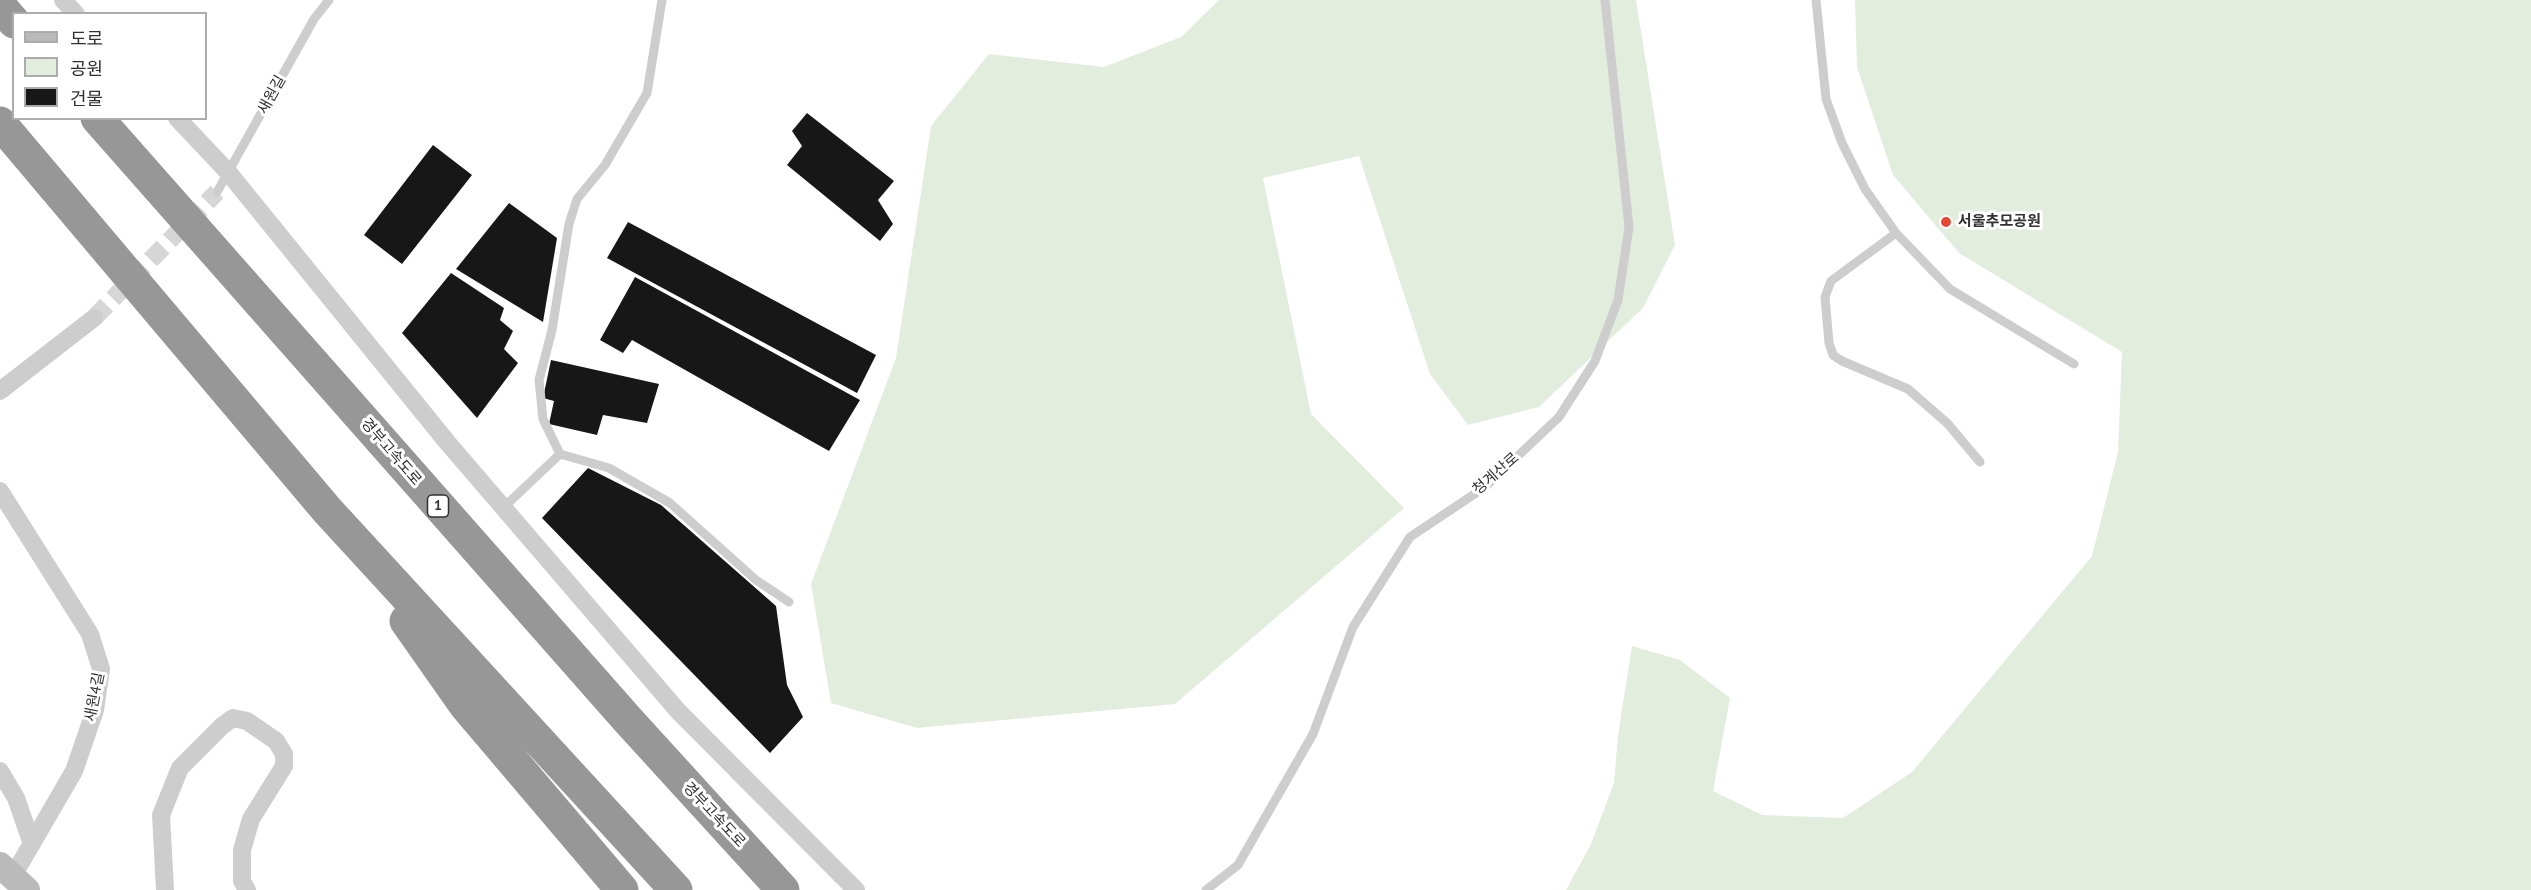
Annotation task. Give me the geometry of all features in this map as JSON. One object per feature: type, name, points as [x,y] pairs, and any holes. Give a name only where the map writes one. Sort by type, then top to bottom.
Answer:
[{"type":"highway","points":[[0,6],[12,20]]},
{"type":"highway","name":"경부고속도로","points":[[99,120],[627,719],[783,890]]},
{"type":"highway","points":[[0,123],[327,510],[676,890]]},
{"type":"highway","points":[[327,510],[465,705],[622,890]]},
{"type":"street","points":[[63,0],[74,12]]},
{"type":"street","points":[[179,120],[228,172],[503,508],[678,711],[856,890]]},
{"type":"street","points":[[0,391],[94,318]]},
{"type":"street","name":"새원4길","points":[[0,491],[90,634],[101,669],[95,710],[74,771],[13,877]]},
{"type":"street","points":[[165,890],[161,815],[180,768],[233,718],[246,722],[276,741],[284,754],[284,766],[251,819],[242,850],[242,881],[248,890]]},
{"type":"street","points":[[0,771],[16,798],[32,844]]},
{"type":"lane","name":"새원길","points":[[218,192],[314,19],[329,0]]},
{"type":"lane","points":[[662,0],[647,93],[605,165],[577,199],[569,224],[552,330],[539,380],[543,419],[560,454],[609,468],[670,503],[756,580],[789,602]]},
{"type":"lane","name":"청계산로","points":[[1206,890],[1238,865],[1312,734],[1353,627],[1410,537],[1485,487],[1559,417],[1595,361],[1618,300],[1629,227],[1605,0]]},
{"type":"lane","points":[[1816,0],[1826,99],[1842,143],[1865,189],[1896,233],[1950,289],[2074,364]]},
{"type":"lane","points":[[1896,233],[1831,281],[1825,297],[1828,344],[1833,355],[1908,389],[1947,423],[1980,462]]},
{"type":"lane","points":[[503,508],[560,454]]},
{"type":"green space","points":[[1219,0],[1636,0],[1675,245],[1643,308],[1539,407],[1468,425],[1430,374],[1359,156],[1263,178],[1311,414],[1404,508],[1175,704],[917,728],[831,703],[811,584],[896,358],[931,126],[989,54],[1104,67],[1181,37]]},
{"type":"green space","points":[[1855,0],[2531,0],[2531,890],[1566,890],[1591,844],[1614,783],[1618,735],[1632,646],[1680,660],[1730,698],[1713,791],[1762,815],[1843,818],[1912,772],[2092,556],[2118,452],[2122,352],[1959,253],[1893,175],[1857,67]]},
{"type":"building","points":[[807,113],[894,181],[878,200],[893,224],[880,241],[787,165],[802,146],[792,131]]},
{"type":"building","points":[[433,145],[472,175],[402,264],[364,235]]},
{"type":"building","points":[[509,203],[557,238],[543,322],[456,269]]},
{"type":"building","points":[[628,222],[876,355],[857,393],[607,258]]},
{"type":"building","points":[[451,273],[504,308],[500,320],[513,331],[504,349],[518,363],[477,418],[402,333]]},
{"type":"building","points":[[635,277],[860,400],[829,451],[632,340],[623,353],[600,340]]},
{"type":"building","points":[[551,360],[659,384],[647,423],[603,415],[597,435],[549,424],[554,401],[543,398]]},
{"type":"building","points":[[588,468],[661,505],[776,606],[787,685],[803,717],[770,753],[542,518]]},
{"type":"tunnel","points":[[94,318],[217,192]]},
{"type":"place","name":"서울추모공원","points":[[1946,222]]}]
